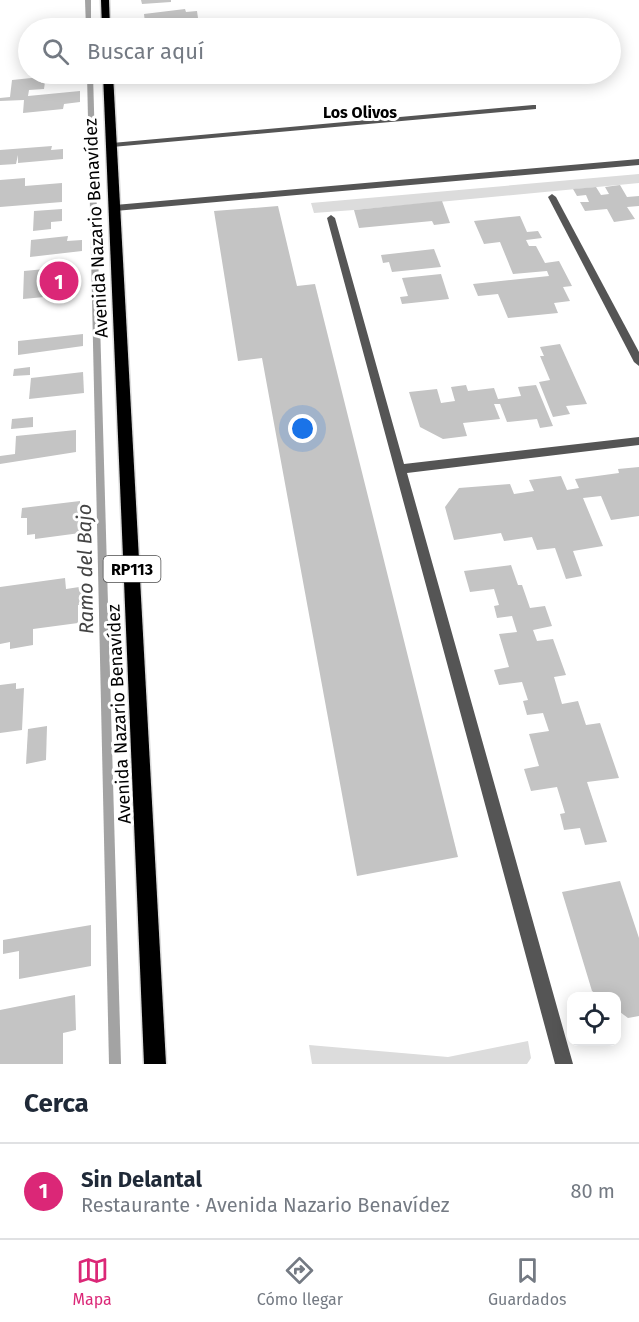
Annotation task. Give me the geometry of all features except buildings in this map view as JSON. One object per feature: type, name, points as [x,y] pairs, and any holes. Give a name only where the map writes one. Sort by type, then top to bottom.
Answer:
[{"type":"main road","points":[[105,0],[106,18]]},
{"type":"main road","name":"Avenida Nazario Benavídez","points":[[109,84],[155,1064]]},
{"type":"street","points":[[112,145],[533,107]]},
{"type":"street","points":[[114,208],[639,162]]},
{"type":"street","points":[[552,197],[639,362]]},
{"type":"street","points":[[331,218],[564,1064]]},
{"type":"street","points":[[400,469],[639,441]]},
{"type":"shaded area","points":[[639,174],[639,183],[354,210],[314,213],[311,203]]},
{"type":"shaded area","points":[[528,1041],[531,1058],[527,1064],[312,1064],[309,1045],[448,1057]]},
{"type":"waterway","name":"Ramo del Bajo","points":[[88,0],[89,18]]},
{"type":"waterway","name":"Ramo del Bajo","points":[[90,84],[115,1064]]},
{"type":"place","name":"Sin Delantal","points":[[59,281]]},
{"type":"district","name":"Los Olivos","points":[[360,112]]}]
